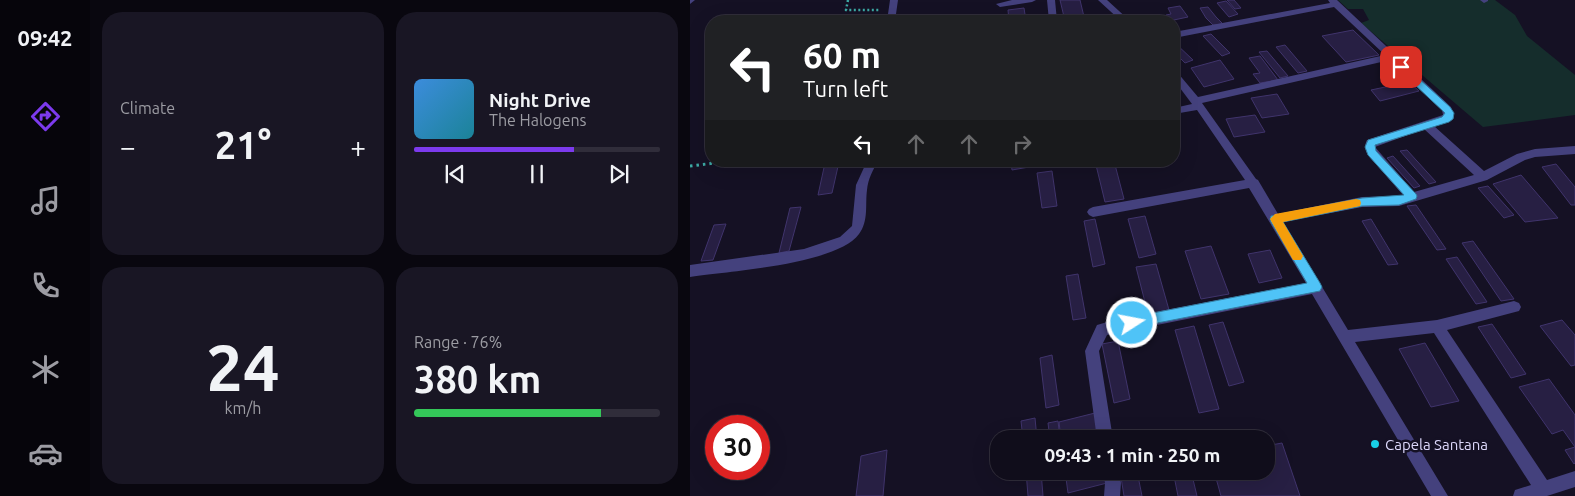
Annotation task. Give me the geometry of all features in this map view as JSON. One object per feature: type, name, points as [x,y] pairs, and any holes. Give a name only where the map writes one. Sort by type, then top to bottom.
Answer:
[{"type":"street","points":[[892,15],[894,0]]},
{"type":"street","points":[[1000,4],[1032,0]]},
{"type":"street","points":[[1051,0],[1052,15]]},
{"type":"street","points":[[1102,0],[1119,15]]},
{"type":"street","points":[[1180,35],[1334,2],[1449,113],[1449,117],[1445,120],[1371,143],[1370,147],[1378,159],[1412,196]]},
{"type":"street","points":[[1180,109],[1390,57]]},
{"type":"street","points":[[1180,82],[1254,183],[1440,496]]},
{"type":"street","points":[[1426,125],[1483,177]]},
{"type":"street","points":[[1275,219],[1362,202],[1399,201],[1483,177],[1508,166],[1521,157],[1535,153],[1575,150]]},
{"type":"street","points":[[690,271],[788,258],[823,249],[846,240],[851,236],[859,222],[863,180],[870,167]]},
{"type":"street","points":[[1093,212],[1254,183]]},
{"type":"street","points":[[1104,430],[1092,351],[1102,330],[1114,326],[1316,287]]},
{"type":"street","points":[[1344,337],[1437,326],[1514,307]]},
{"type":"street","points":[[1437,326],[1543,489]]},
{"type":"street","points":[[1521,496],[1575,479]]},
{"type":"street","points":[[1112,480],[1112,496]]},
{"type":"path","points":[[848,0],[846,10],[892,10]]},
{"type":"path","points":[[690,166],[705,164]]},
{"type":"green space","points":[[1338,0],[1495,0],[1515,15],[1527,36],[1575,75],[1575,115],[1483,127],[1361,23],[1369,20],[1363,9],[1348,9]]},
{"type":"building","points":[[1060,0],[1080,0],[1084,15],[1064,15]]},
{"type":"building","points":[[1227,0],[1234,0],[1241,8],[1235,9]]},
{"type":"building","points":[[1226,1],[1238,14],[1229,17],[1217,3]]},
{"type":"building","points":[[1180,6],[1188,17],[1180,19],[1180,15],[1166,15],[1171,14],[1168,8]]},
{"type":"building","points":[[1208,7],[1223,24],[1213,25],[1206,18],[1200,8]]},
{"type":"building","points":[[1024,8],[1025,15],[1008,15],[1008,10]]},
{"type":"building","points":[[1353,30],[1379,55],[1346,62],[1322,36]]},
{"type":"building","points":[[1211,34],[1230,53],[1222,56],[1203,36]]},
{"type":"building","points":[[1285,45],[1307,71],[1298,73],[1276,47]]},
{"type":"building","points":[[1180,48],[1193,60],[1185,63],[1180,58]]},
{"type":"building","points":[[1267,51],[1288,76],[1280,78],[1259,52]]},
{"type":"building","points":[[1260,56],[1278,80],[1260,83],[1253,74],[1260,73],[1249,58]]},
{"type":"building","points":[[1220,60],[1234,79],[1204,87],[1191,68]]},
{"type":"building","points":[[1409,82],[1419,91],[1380,101],[1371,90]]},
{"type":"building","points":[[1277,94],[1289,114],[1262,118],[1251,98]]},
{"type":"building","points":[[1255,115],[1265,132],[1234,137],[1226,119]]},
{"type":"building","points":[[1407,150],[1436,182],[1429,184],[1400,151]]},
{"type":"building","points":[[1393,156],[1420,186],[1414,188],[1387,158]]},
{"type":"building","points":[[1556,164],[1575,187],[1575,205],[1571,205],[1542,167]]},
{"type":"building","points":[[824,167],[838,167],[832,193],[818,195]]},
{"type":"building","points":[[1012,167],[1029,167],[1012,170]]},
{"type":"building","points":[[1096,167],[1116,167],[1124,199],[1105,202]]},
{"type":"building","points":[[1052,171],[1057,206],[1042,208],[1037,173]]},
{"type":"building","points":[[1521,175],[1558,218],[1525,222],[1493,184]]},
{"type":"building","points":[[1488,186],[1514,215],[1504,218],[1478,188]]},
{"type":"building","points":[[1416,205],[1446,249],[1437,250],[1407,206]]},
{"type":"building","points":[[801,207],[789,251],[779,253],[790,208]]},
{"type":"building","points":[[1145,216],[1156,254],[1139,258],[1128,219]]},
{"type":"building","points":[[1095,219],[1105,264],[1093,267],[1084,221]]},
{"type":"building","points":[[1371,219],[1398,264],[1388,265],[1362,221]]},
{"type":"building","points":[[726,224],[713,260],[701,261],[714,225]]},
{"type":"building","points":[[1473,241],[1514,299],[1501,301],[1462,243]]},
{"type":"building","points":[[1211,246],[1229,294],[1201,299],[1185,251]]},
{"type":"building","points":[[1270,250],[1282,278],[1259,283],[1248,254]]},
{"type":"building","points":[[1457,257],[1487,302],[1476,304],[1446,259]]},
{"type":"building","points":[[1156,264],[1169,310],[1148,314],[1136,267]]},
{"type":"building","points":[[1078,274],[1086,318],[1073,320],[1066,276]]},
{"type":"building","points":[[1562,320],[1575,335],[1575,365],[1571,366],[1540,326]]},
{"type":"building","points":[[1223,322],[1244,382],[1229,386],[1209,325]]},
{"type":"building","points":[[1492,324],[1526,374],[1511,378],[1478,327]]},
{"type":"building","points":[[1194,326],[1219,409],[1199,413],[1175,330]]},
{"type":"building","points":[[1118,341],[1130,399],[1114,403],[1102,344]]},
{"type":"building","points":[[1425,343],[1459,401],[1431,407],[1399,349]]},
{"type":"building","points":[[1052,355],[1059,405],[1046,408],[1040,358]]},
{"type":"building","points":[[1549,379],[1575,415],[1575,447],[1563,430],[1552,434],[1519,387]]},
{"type":"building","points":[[1095,413],[1098,430],[1060,430],[1059,422]]},
{"type":"building","points":[[1035,418],[1036,430],[1022,430],[1021,421]]},
{"type":"building","points":[[1058,421],[1059,430],[1049,430],[1048,423]]},
{"type":"building","points":[[1282,443],[1300,496],[1221,496],[1217,480],[1275,480],[1275,444]]},
{"type":"building","points":[[1575,447],[1575,463],[1574,464],[1565,450]]},
{"type":"building","points":[[887,450],[883,496],[856,496],[861,456]]},
{"type":"building","points":[[1027,480],[1042,480],[1043,496],[1028,496]]},
{"type":"building","points":[[1066,480],[1106,480],[1107,483],[1068,493]]},
{"type":"building","points":[[1121,480],[1139,480],[1142,496],[1124,496]]},
{"type":"building","points":[[1175,480],[1193,480],[1197,496],[1178,496]]},
{"type":"slow traffic","points":[[1297,256],[1275,219],[1356,203]]},
{"type":"place","name":"Capela Santana","points":[[1375,444]]},
{"type":"route","points":[[1132,323],[1316,287],[1275,219],[1362,202],[1399,201],[1412,196],[1372,152],[1371,143],[1445,120],[1449,117],[1449,113],[1447,109],[1401,67]]}]
